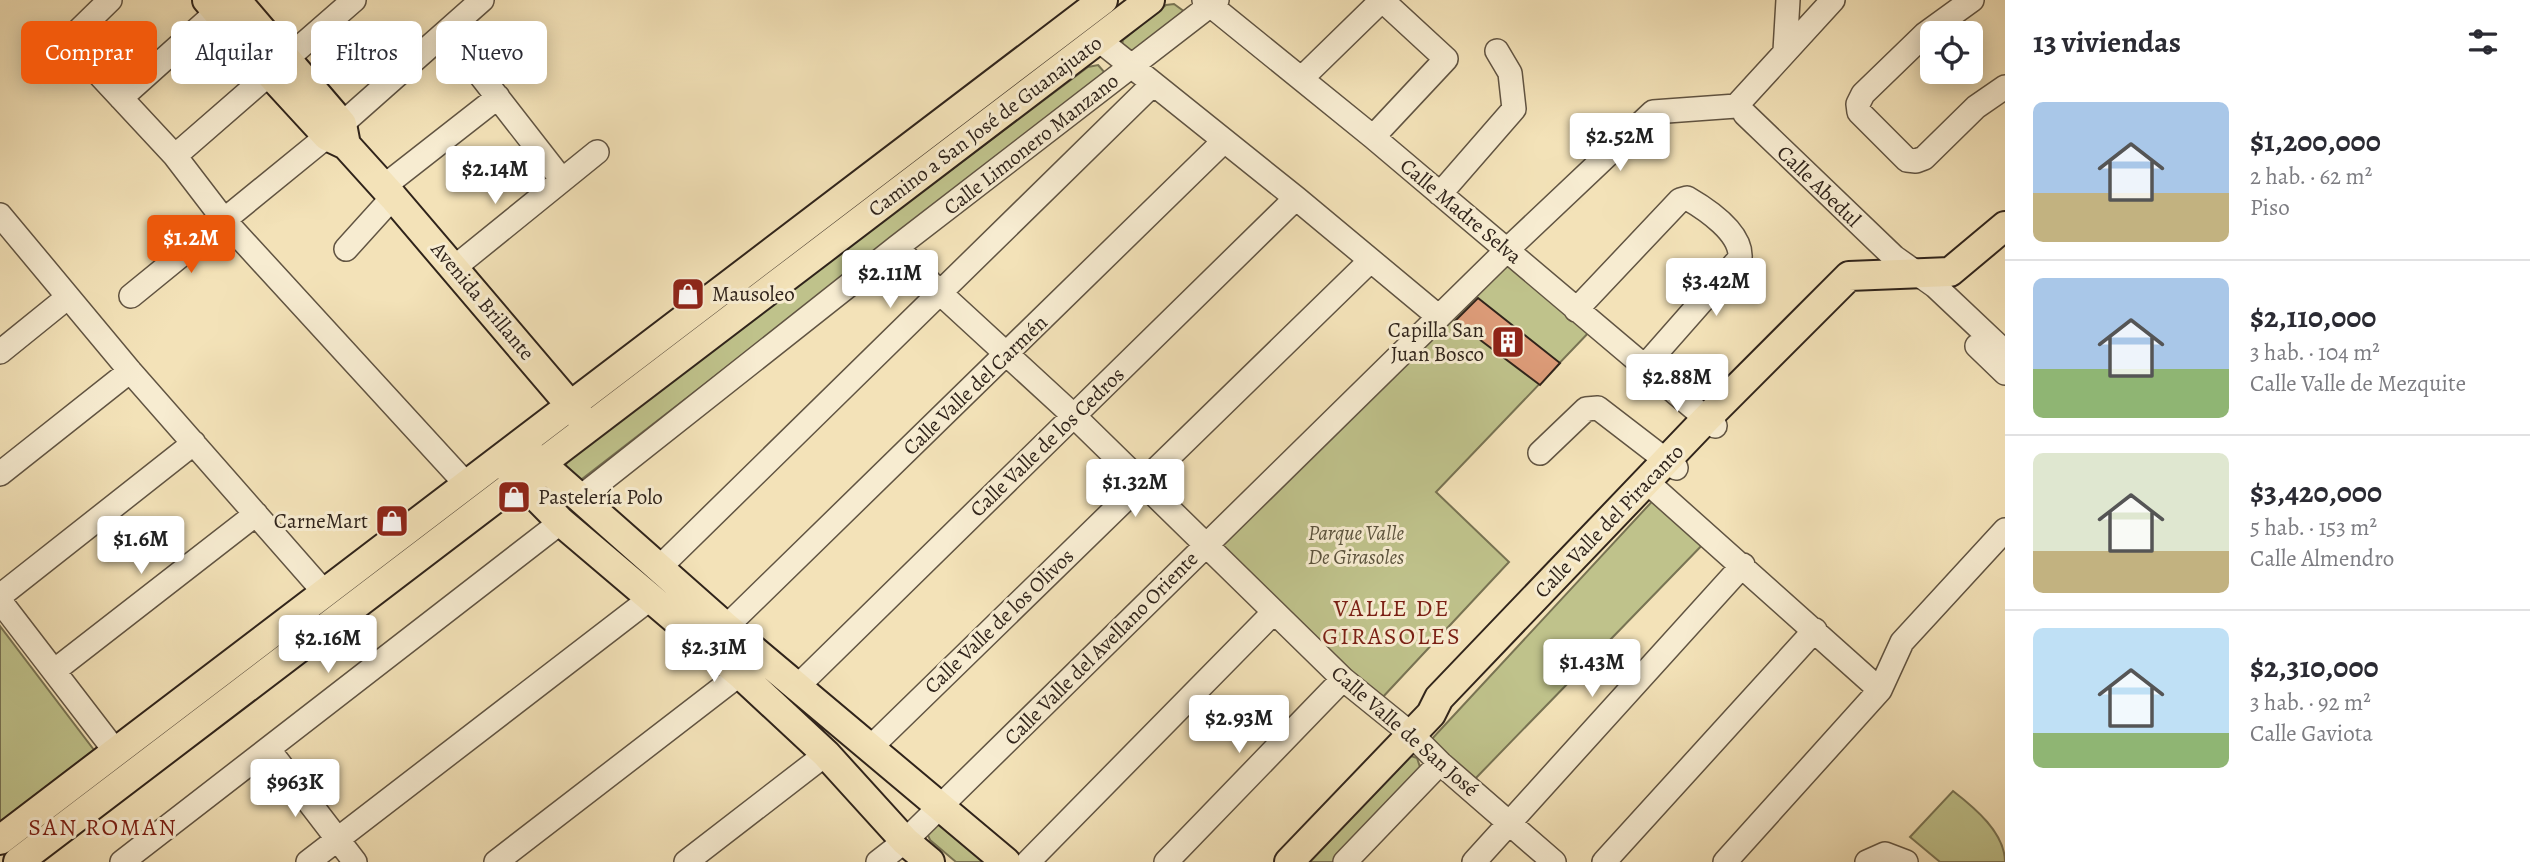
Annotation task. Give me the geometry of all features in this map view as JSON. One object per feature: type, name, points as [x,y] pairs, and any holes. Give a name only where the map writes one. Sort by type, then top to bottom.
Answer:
[{"type":"main road","name":"Camino a San José de Guanajuato","points":[[0,840],[1103,0]]},
{"type":"main road","name":"Camino a San José de Guanajuato","points":[[18,862],[1150,0]]},
{"type":"main road","name":"Avenida Brillante","points":[[223,3],[239,21]]},
{"type":"main road","name":"Avenida Brillante","points":[[294,84],[455,267],[590,427]]},
{"type":"main road","name":"Calle Valle del Piracanto","points":[[1289,862],[1431,714],[1439,698],[1672,464],[1849,276],[1950,272],[2005,226]]},
{"type":"main road","name":"Calle Valle del Piracanto","points":[[1912,275],[1956,283],[2005,242]]},
{"type":"main road","points":[[511,451],[540,465],[581,497],[726,627],[1006,862]]},
{"type":"main road","points":[[511,451],[518,482],[561,522],[740,674],[826,754],[905,841],[930,862]]},
{"type":"street","points":[[110,0],[68,41],[175,156],[224,220],[467,485]]},
{"type":"street","points":[[297,50],[354,0]]},
{"type":"street","points":[[131,296],[224,220],[339,135],[482,0]]},
{"type":"street","points":[[1302,78],[1382,0],[1446,59],[1373,137]]},
{"type":"street","points":[[1785,51],[1787,0]]},
{"type":"street","points":[[1741,110],[1785,51],[1833,0]]},
{"type":"street","points":[[1972,0],[1925,34],[1863,94],[1858,104],[1859,112],[1907,160],[1916,161],[1924,158],[1976,107],[2005,87]]},
{"type":"street","name":"Calle Madre Selva","points":[[1211,2],[1711,422]]},
{"type":"street","name":"Calle Limonero Manzano","points":[[581,497],[1211,2]]},
{"type":"street","points":[[121,98],[223,3]]},
{"type":"street","points":[[1099,40],[1296,198],[1438,317]]},
{"type":"street","points":[[1440,194],[1514,109],[1510,73],[1497,51]]},
{"type":"street","points":[[175,156],[257,84]]},
{"type":"street","points":[[488,84],[562,180]]},
{"type":"street","points":[[660,566],[1152,85]]},
{"type":"street","points":[[346,248],[388,192],[498,97]]},
{"type":"street","name":"Calle Valle del Avellano Oriente","points":[[878,862],[905,841],[1438,317],[1653,112],[1741,110]]},
{"type":"street","name":"Calle Abedul","points":[[1741,110],[1912,275],[2005,373]]},
{"type":"street","name":"Calle Valle del Carmén","points":[[726,627],[1224,141]]},
{"type":"street","points":[[455,267],[597,152]]},
{"type":"street","name":"Calle Valle de los Cedros","points":[[797,687],[1296,198]]},
{"type":"street","points":[[1576,310],[1680,200],[1687,198],[1735,238],[1741,248],[1740,258],[1644,367]]},
{"type":"street","points":[[2,223],[325,593]]},
{"type":"street","name":"Calle Valle de San José","points":[[897,247],[939,292],[1074,416],[1207,544],[1273,613],[1343,678],[1411,734],[1440,763],[1554,862]]},
{"type":"street","name":"Calle Valle de los Olivos","points":[[871,747],[1370,261]]},
{"type":"street","name":"Calle Abedul","points":[[1912,275],[2005,352]]},
{"type":"street","points":[[0,352],[68,297]]},
{"type":"street","points":[[0,474],[130,371]]},
{"type":"street","points":[[1539,453],[1586,410],[1598,408],[1672,464]]},
{"type":"street","points":[[116,752],[0,598],[194,443]]},
{"type":"street","points":[[1650,485],[1743,565],[1880,690]]},
{"type":"street","points":[[54,671],[256,514]]},
{"type":"street","points":[[122,862],[561,522]]},
{"type":"street","points":[[1725,862],[1880,690],[1902,642],[2005,530]]},
{"type":"street","points":[[1474,862],[1743,565]]},
{"type":"street","points":[[308,862],[651,598]]},
{"type":"street","points":[[1028,862],[1273,613]]},
{"type":"street","points":[[1604,862],[1815,630]]},
{"type":"street","points":[[496,862],[740,674]]},
{"type":"street","points":[[1166,862],[1343,678]]},
{"type":"street","points":[[269,750],[355,862]]},
{"type":"street","points":[[686,862],[826,754]]},
{"type":"street","points":[[1345,862],[1440,763]]},
{"type":"street","points":[[1867,862],[1885,854],[1906,862]]},
{"type":"green space","points":[[1174,4],[1185,12],[1130,56],[1121,49],[1123,40],[1166,5]]},
{"type":"green space","points":[[1098,65],[1106,74],[582,479],[574,480],[565,472],[567,459],[578,450],[1088,67]]},
{"type":"green space","name":"Parque Valle De Girasoles","points":[[1507,255],[1593,328],[1436,492],[1509,562],[1381,699],[1214,548]]},
{"type":"green space","points":[[1659,494],[1710,537],[1473,781],[1430,741]]},
{"type":"green space","points":[[0,626],[94,750],[0,822]]},
{"type":"green space","points":[[1411,756],[1417,758],[1421,770],[1333,862],[1301,862],[1397,761]]},
{"type":"green space","points":[[1953,791],[1979,813],[1994,831],[2004,851],[2005,862],[1940,862],[1910,837]]},
{"type":"green space","points":[[937,823],[943,825],[986,862],[956,862],[930,840],[927,833]]},
{"type":"building","name":"Capilla San Juan Bosco","points":[[1478,298],[1560,363],[1540,385],[1455,321]]},
{"type":"place","name":"Mausoleo","points":[[688,294]]},
{"type":"place","name":"Capilla San Juan Bosco","points":[[1508,342]]},
{"type":"place","name":"Pastelería Polo","points":[[514,497]]},
{"type":"place","name":"CarneMart","points":[[392,521]]},
{"type":"district","name":"VALLE DE GIRASOLES","points":[[1392,622]]},
{"type":"district","name":"SAN ROMAN","points":[[103,827]]}]
